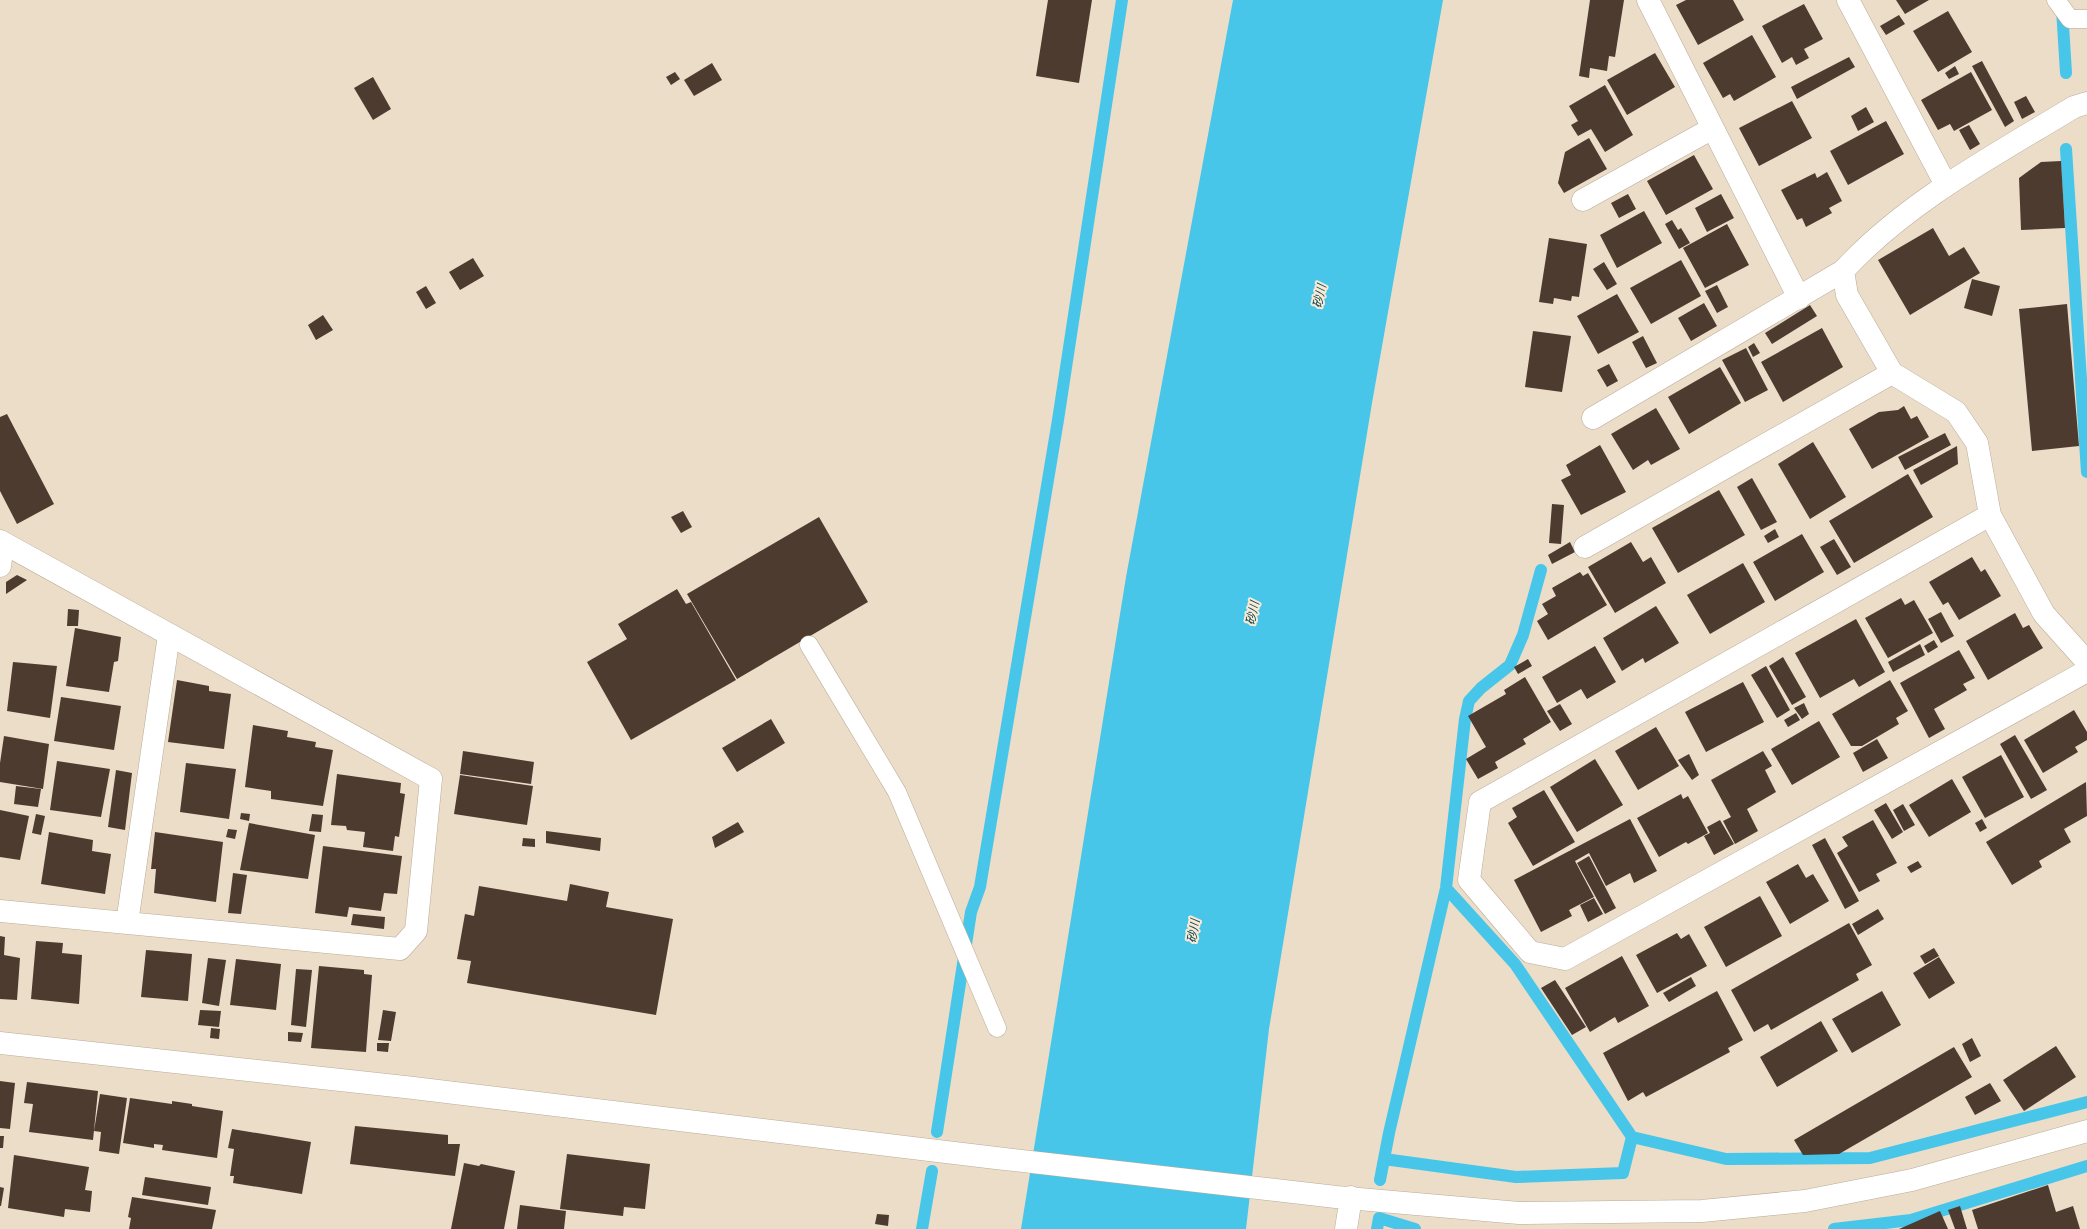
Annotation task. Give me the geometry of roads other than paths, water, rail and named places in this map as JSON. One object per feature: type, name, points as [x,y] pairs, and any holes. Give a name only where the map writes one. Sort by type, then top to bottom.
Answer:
[{"type":"street","points":[[1648,0],[1799,298]]},
{"type":"street","points":[[1848,0],[1946,185]]},
{"type":"street","points":[[1593,418],[1843,271],[1864,248],[1946,185],[2074,107],[2087,103]]},
{"type":"street","points":[[1583,200],[1713,128]]},
{"type":"street","points":[[1843,271],[1847,295],[1892,373],[1956,412],[1977,443],[1990,515],[2044,614],[2087,662]]},
{"type":"street","points":[[1584,547],[1892,373]]},
{"type":"street","points":[[1990,515],[1480,802],[1469,880],[1530,952],[1565,959],[2087,670]]},
{"type":"street","points":[[0,566],[2,542],[431,779],[416,932],[400,950],[0,910]]},
{"type":"street","points":[[127,923],[169,635]]},
{"type":"street","points":[[0,1043],[405,1087],[996,1158],[1344,1197],[1519,1213],[1702,1211],[1805,1201],[1912,1180],[2087,1131]]},
{"type":"street","points":[[1344,1197],[1346,1229]]},
{"type":"lane","points":[[2060,7],[2070,18],[2087,19]]},
{"type":"lane","points":[[809,645],[898,792],[996,1028]]},
{"type":"water","name":"砂川","points":[[1233,0],[1443,0],[1372,403],[1269,1029],[1246,1229],[1021,1229],[1126,577]]},
{"type":"waterway","points":[[937,1132],[971,912],[980,887],[1058,420],[1122,0]]},
{"type":"waterway","points":[[2062,9],[2066,73]]},
{"type":"waterway","points":[[2066,149],[2087,472]]},
{"type":"waterway","points":[[1380,1180],[1389,1133],[1446,888],[1465,719],[1469,701],[1481,688],[1510,665],[1523,635],[1541,570]]},
{"type":"waterway","points":[[1446,888],[1515,964],[1632,1137]]},
{"type":"waterway","points":[[1384,1159],[1516,1177],[1623,1173],[1632,1137],[1726,1159],[1870,1158],[2087,1102]]},
{"type":"waterway","points":[[1834,1229],[1911,1220],[2087,1166]]},
{"type":"waterway","points":[[922,1229],[932,1171]]},
{"type":"waterway","points":[[1377,1229],[1379,1218],[1415,1229]]}]
